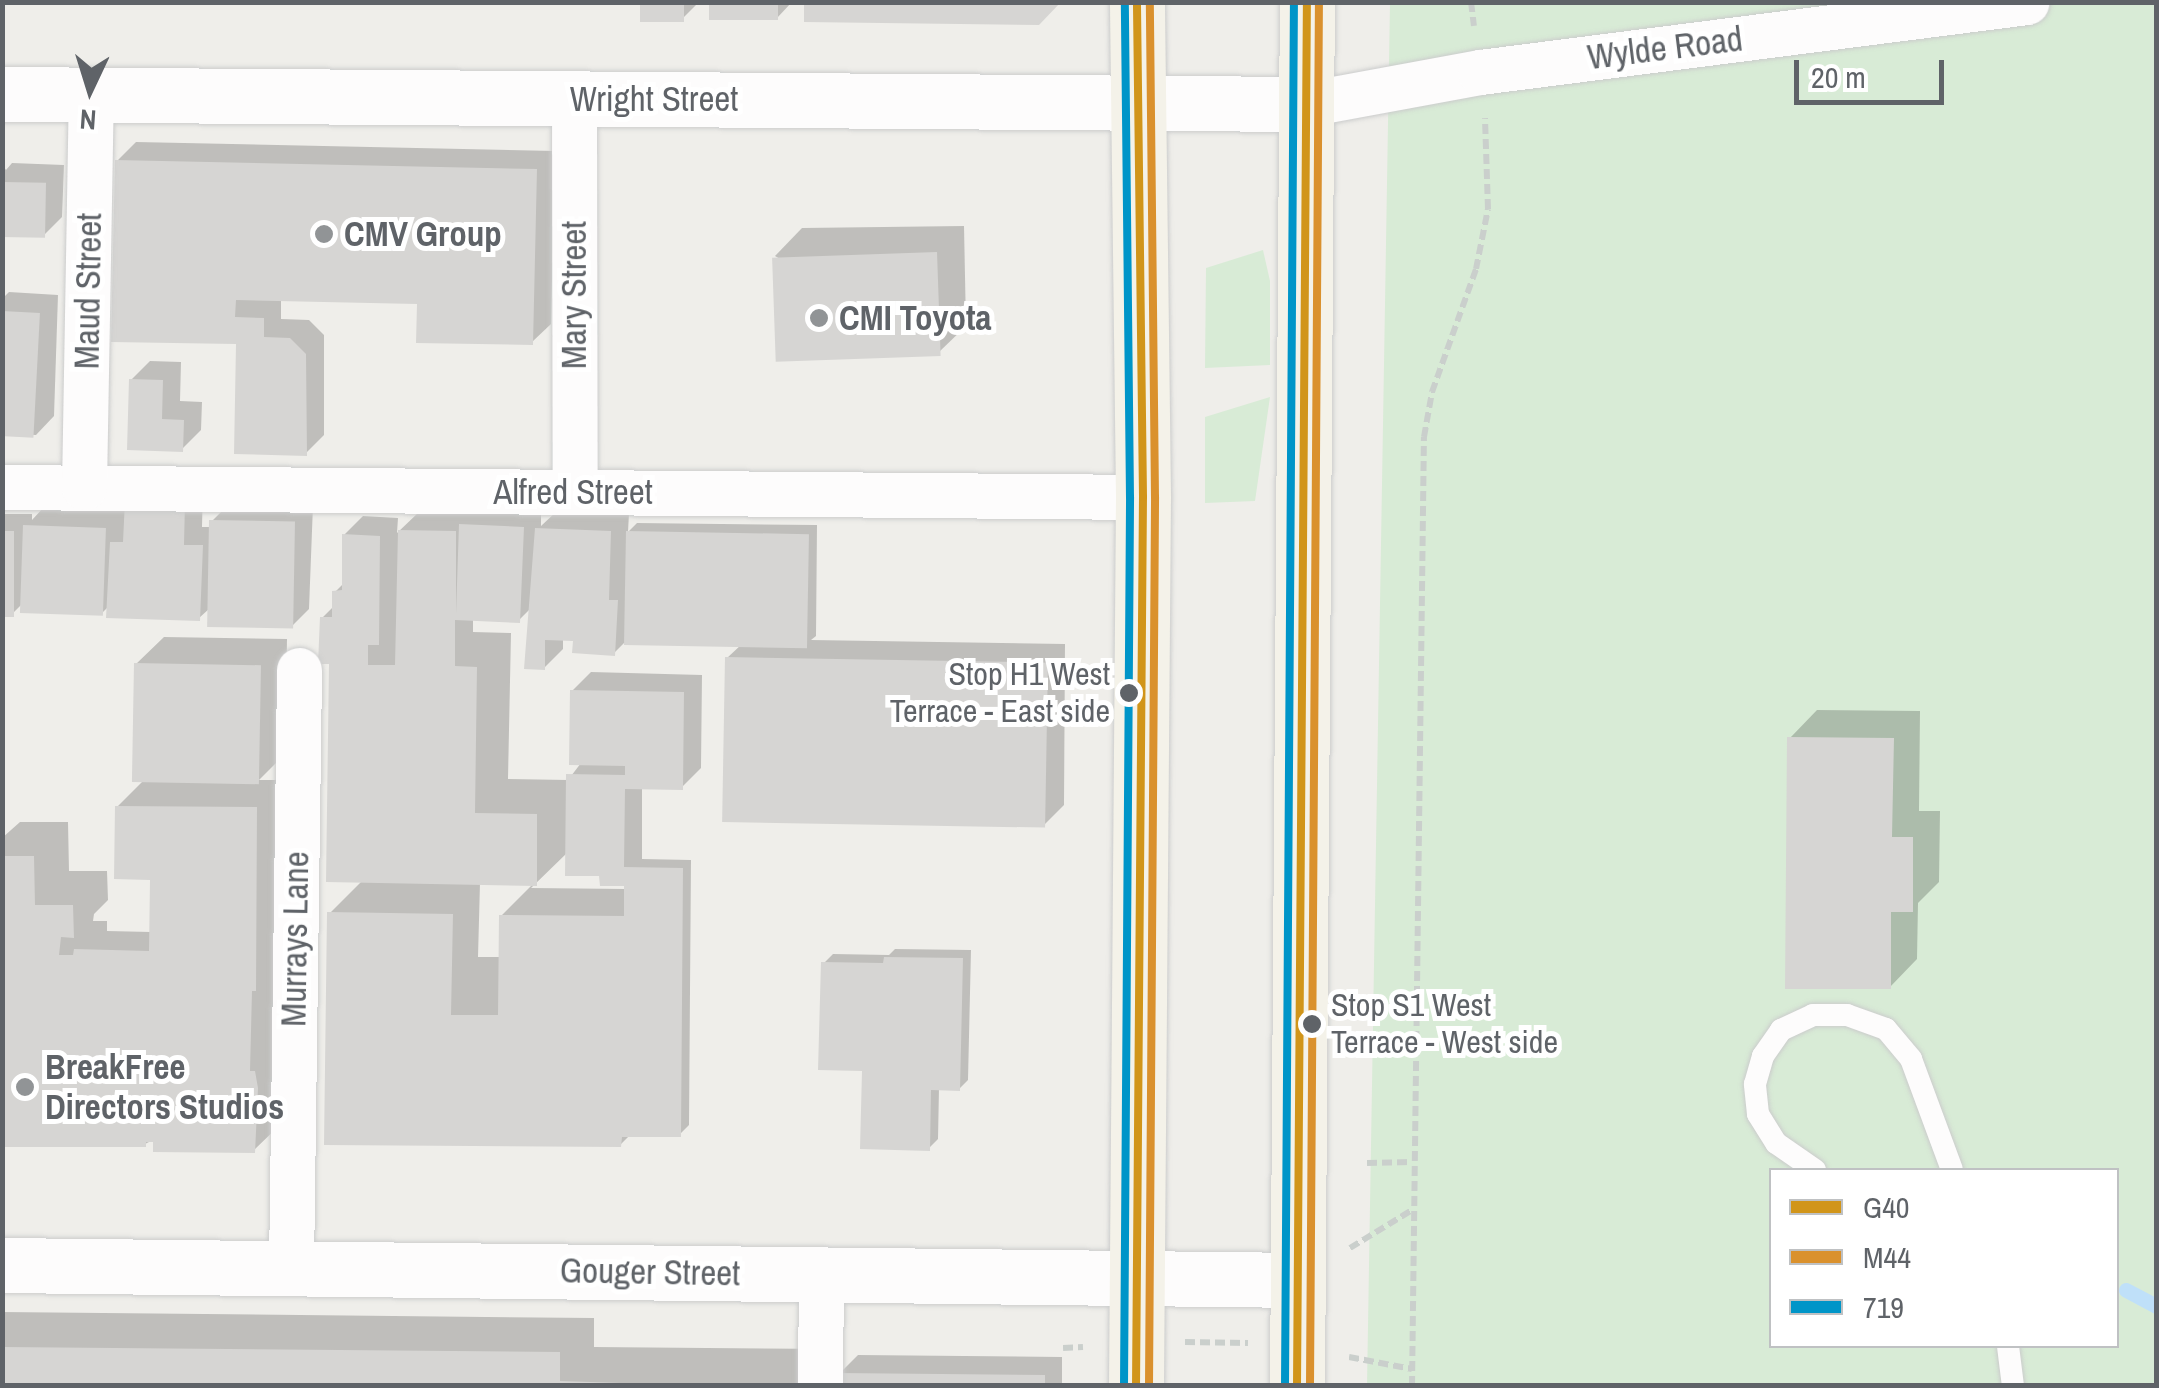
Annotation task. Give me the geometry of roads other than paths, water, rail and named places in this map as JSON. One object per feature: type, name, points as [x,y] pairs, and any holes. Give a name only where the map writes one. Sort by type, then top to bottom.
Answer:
[{"type":"main road","points":[[1136,1366],[1144,497],[1137,2]]},
{"type":"main road","points":[[1298,1367],[1307,2]]},
{"type":"street","name":"Wylde Road","points":[[1306,104],[1480,72],[2026,2]]},
{"type":"street","name":"Wright Street","points":[[2,94],[1306,104]]},
{"type":"street","name":"Maud Street","points":[[84,488],[91,95]]},
{"type":"street","name":"Mary Street","points":[[574,98],[574,492]]},
{"type":"street","name":"Alfred Street","points":[[2,487],[1144,497]]},
{"type":"street","name":"Murrays Lane","points":[[291,1268],[298,670]]},
{"type":"street","name":"Gouger Street","points":[[2,1265],[1298,1280]]},
{"type":"street","points":[[820,1386],[821,1275]]},
{"type":"lane","points":[[1812,1168],[1776,1144],[1758,1114],[1755,1084],[1763,1056],[1780,1030],[1813,1015],[1848,1015],[1886,1029],[1911,1059],[1951,1168]]},
{"type":"lane","points":[[2008,1348],[2013,1386]]},
{"type":"waterway","points":[[2126,1290],[2156,1306]]},
{"type":"place","name":"CMV Group","points":[[324,234]]},
{"type":"place","name":"CMI Toyota","points":[[819,318]]},
{"type":"place","name":"Stop H1 West Terrace - East side","points":[[1129,693]]},
{"type":"place","name":"Stop S1 West Terrace - West side","points":[[1312,1024]]},
{"type":"place","name":"BreakFree Directors Studios","points":[[25,1087]]}]
